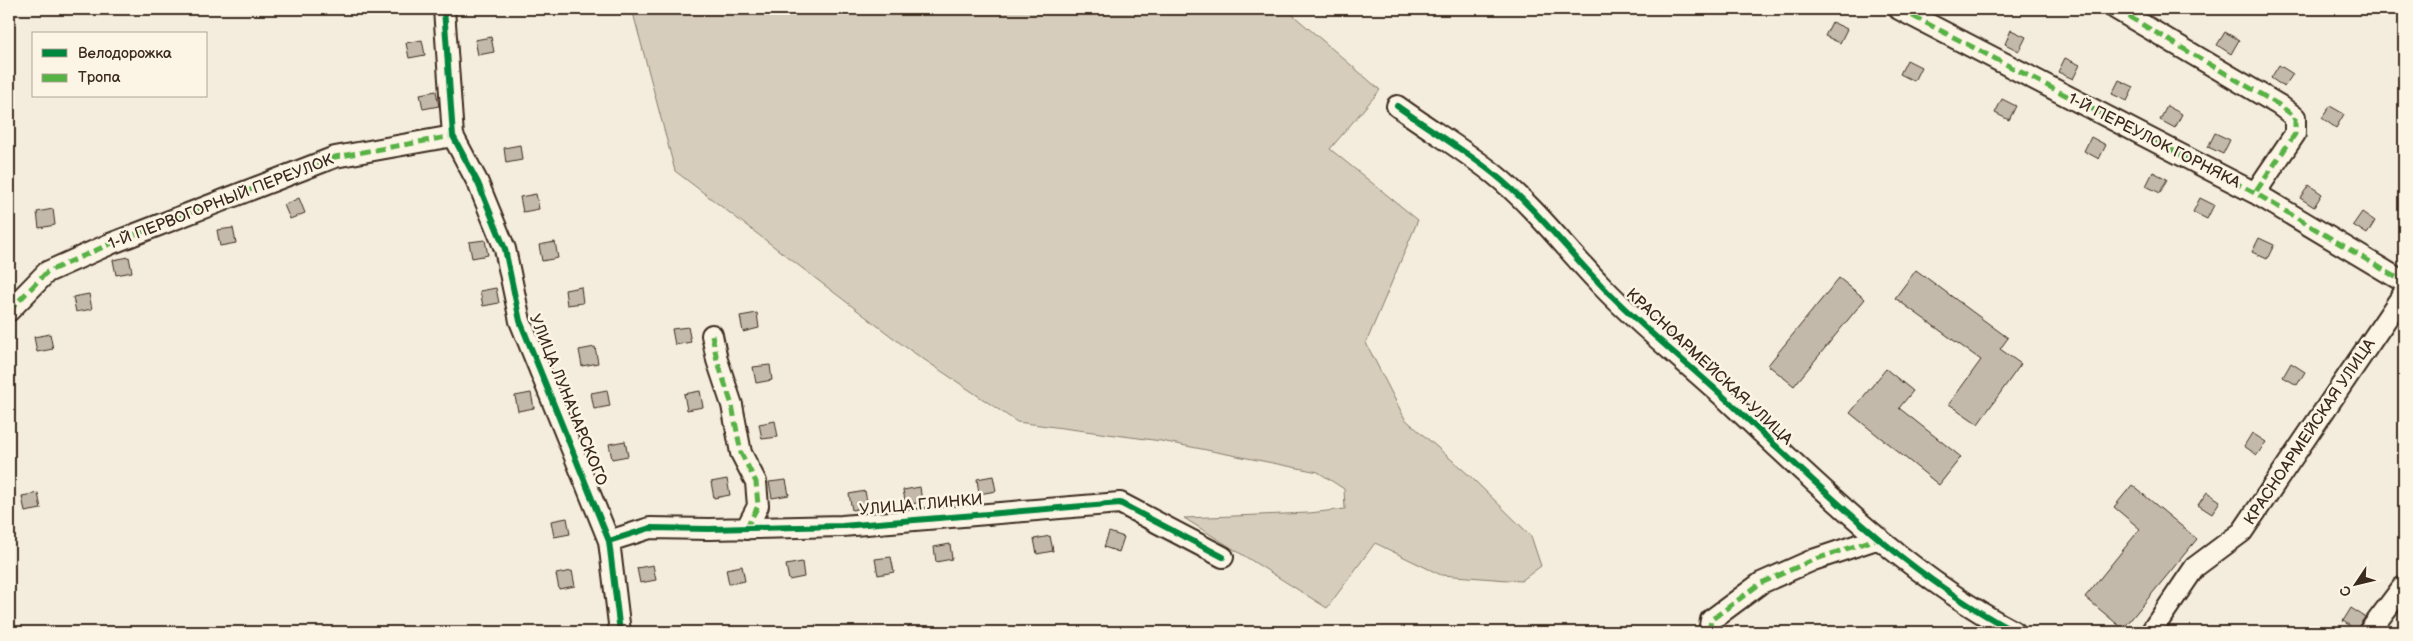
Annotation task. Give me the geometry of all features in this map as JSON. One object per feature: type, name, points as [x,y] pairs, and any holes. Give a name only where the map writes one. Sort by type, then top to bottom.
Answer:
[{"type":"street","name":"УЛИЦА ЛУНАЧАРСКОГО","points":[[444,9],[453,136],[478,183],[505,249],[520,321],[610,541],[620,632]]},
{"type":"street","name":"1-Й ПЕРЕУЛОК ГОРНЯКА","points":[[1899,9],[2255,193],[2404,282]]},
{"type":"street","points":[[2116,9],[2279,105],[2296,117],[2295,134],[2255,193]]},
{"type":"street","name":"КРАСНОАРМЕЙСКАЯ УЛИЦА","points":[[1397,106],[1495,174],[1540,218],[1602,286],[1651,335],[1724,398],[1823,491],[1931,578],[1992,620],[2015,632]]},
{"type":"street","name":"1-Й ПЕРВОГОРНЫЙ ПЕРЕУЛОК","points":[[9,311],[47,272],[110,244],[335,157],[453,136]]},
{"type":"street","name":"КРАСНОАРМЕЙСКАЯ УЛИЦА","points":[[2151,632],[2195,567],[2242,532],[2404,293]]},
{"type":"street","points":[[712,335],[717,360],[732,405],[741,452],[756,482],[758,506],[746,529]]},
{"type":"street","name":"УЛИЦА ГЛИНКИ","points":[[610,541],[650,528],[746,529],[842,526],[1120,503],[1223,557]]},
{"type":"street","points":[[1709,632],[1711,620],[1762,583],[1813,560],[1879,538]]},
{"type":"street","points":[[2369,632],[2402,588]]},
{"type":"shaded area","points":[[632,9],[1286,9],[1380,90],[1330,149],[1418,220],[1366,343],[1405,419],[1470,476],[1531,536],[1541,566],[1521,581],[1441,575],[1375,543],[1327,608],[1184,518],[1309,513],[1345,509],[1344,489],[1318,472],[1161,441],[1017,422],[904,346],[675,171]]},
{"type":"building","points":[[1832,22],[1847,29],[1840,43],[1825,36]]},
{"type":"building","points":[[2011,30],[2026,37],[2019,51],[2005,44]]},
{"type":"building","points":[[2225,32],[2239,40],[2231,54],[2217,45]]},
{"type":"building","points":[[491,37],[494,52],[478,55],[475,40]]},
{"type":"building","points":[[422,40],[425,55],[409,58],[406,43]]},
{"type":"building","points":[[2065,58],[2080,65],[2073,79],[2058,72]]},
{"type":"building","points":[[1907,60],[1921,67],[1914,81],[1900,74]]},
{"type":"building","points":[[2279,65],[2293,74],[2284,87],[2271,78]]},
{"type":"building","points":[[2119,80],[2134,87],[2127,101],[2112,94]]},
{"type":"building","points":[[436,91],[439,106],[423,109],[420,94]]},
{"type":"building","points":[[2002,99],[2016,106],[2009,120],[1995,113]]},
{"type":"building","points":[[2167,106],[2182,114],[2175,128],[2160,120]]},
{"type":"building","points":[[2330,106],[2344,114],[2336,128],[2322,118]]},
{"type":"building","points":[[2215,133],[2230,140],[2223,154],[2208,147]]},
{"type":"building","points":[[2091,137],[2106,145],[2099,159],[2084,151]]},
{"type":"building","points":[[520,145],[522,160],[506,163],[504,148]]},
{"type":"building","points":[[2153,172],[2167,179],[2160,193],[2146,186]]},
{"type":"building","points":[[2309,185],[2322,194],[2314,207],[2300,198]]},
{"type":"building","points":[[536,194],[539,209],[523,212],[520,197]]},
{"type":"building","points":[[299,198],[305,213],[290,219],[284,205]]},
{"type":"building","points":[[2200,198],[2214,205],[2207,219],[2193,212]]},
{"type":"building","points":[[53,209],[55,225],[39,228],[37,212]]},
{"type":"building","points":[[2362,212],[2375,221],[2367,234],[2353,225]]},
{"type":"building","points":[[233,228],[236,243],[220,246],[217,230]]},
{"type":"building","points":[[2259,238],[2274,245],[2267,259],[2252,252]]},
{"type":"building","points":[[485,240],[488,255],[472,258],[469,242]]},
{"type":"building","points":[[555,242],[558,258],[542,261],[539,245]]},
{"type":"building","points":[[129,257],[132,272],[116,275],[113,260]]},
{"type":"building","points":[[1916,270],[2008,338],[2000,349],[2021,364],[1978,424],[1949,404],[1981,360],[1895,298]]},
{"type":"building","points":[[1839,278],[1865,299],[1794,386],[1768,365]]},
{"type":"building","points":[[581,287],[583,303],[567,305],[565,290]]},
{"type":"building","points":[[496,288],[499,303],[483,306],[480,291]]},
{"type":"building","points":[[89,294],[92,309],[76,312],[73,297]]},
{"type":"building","points":[[757,313],[759,328],[743,332],[740,316]]},
{"type":"building","points":[[688,327],[691,342],[675,345],[672,329]]},
{"type":"building","points":[[50,334],[53,349],[37,352],[34,337]]},
{"type":"building","points":[[595,347],[598,363],[582,366],[579,350]]},
{"type":"building","points":[[2291,363],[2305,372],[2297,385],[2283,377]]},
{"type":"building","points":[[770,365],[772,380],[756,383],[753,367]]},
{"type":"building","points":[[1886,369],[1913,391],[1899,408],[1961,457],[1939,485],[1850,413]]},
{"type":"building","points":[[607,390],[610,406],[594,409],[591,393]]},
{"type":"building","points":[[700,391],[703,407],[687,410],[684,394]]},
{"type":"building","points":[[531,393],[534,408],[518,411],[515,396]]},
{"type":"building","points":[[775,421],[778,437],[762,439],[759,424]]},
{"type":"building","points":[[2252,433],[2266,442],[2257,455],[2244,446]]},
{"type":"building","points":[[625,441],[628,456],[612,459],[609,444]]},
{"type":"building","points":[[993,476],[996,491],[979,494],[977,479]]},
{"type":"building","points":[[727,479],[730,495],[714,498],[711,482]]},
{"type":"building","points":[[786,480],[789,495],[772,498],[769,482]]},
{"type":"building","points":[[2132,485],[2197,539],[2123,629],[2085,597],[2140,529],[2114,507]]},
{"type":"building","points":[[920,487],[922,502],[906,505],[903,490]]},
{"type":"building","points":[[865,491],[868,507],[852,510],[849,494]]},
{"type":"building","points":[[2207,492],[2220,501],[2212,514],[2198,505]]},
{"type":"building","points":[[38,493],[41,509],[25,512],[22,496]]},
{"type":"building","points":[[567,518],[570,534],[554,537],[551,521]]},
{"type":"building","points":[[1109,532],[1124,537],[1119,552],[1104,547]]},
{"type":"building","points":[[1050,536],[1053,551],[1037,554],[1034,539]]},
{"type":"building","points":[[950,544],[952,559],[936,562],[934,547]]},
{"type":"building","points":[[891,557],[894,572],[878,575],[875,559]]},
{"type":"building","points":[[802,562],[804,577],[789,580],[786,565]]},
{"type":"building","points":[[653,565],[656,580],[640,583],[637,568]]},
{"type":"building","points":[[742,566],[745,581],[729,584],[726,569]]},
{"type":"building","points":[[572,571],[575,586],[559,589],[556,574]]},
{"type":"building","points":[[2351,608],[2365,617],[2356,630],[2343,621]]},
{"type":"marked path","points":[[1899,9],[2255,193],[2404,282]]},
{"type":"marked path","points":[[2116,9],[2279,105],[2295,117],[2295,134],[2255,193]]},
{"type":"marked path","points":[[9,311],[47,272],[110,244],[335,157],[453,136]]},
{"type":"marked path","points":[[712,335],[717,360],[732,405],[741,453],[756,482],[758,506],[746,529]]},
{"type":"marked path","points":[[1709,632],[1711,620],[1761,583],[1813,560],[1879,538]]},
{"type":"cycle path","points":[[444,9],[453,136],[478,183],[505,249],[520,321],[609,541],[620,632]]},
{"type":"cycle path","points":[[1397,106],[1471,156],[1509,187],[1537,214],[1617,301],[1863,525],[1936,583],[1975,609],[2015,632]]},
{"type":"cycle path","points":[[609,541],[650,528],[709,529],[842,526],[1120,503],[1223,557]]}]
